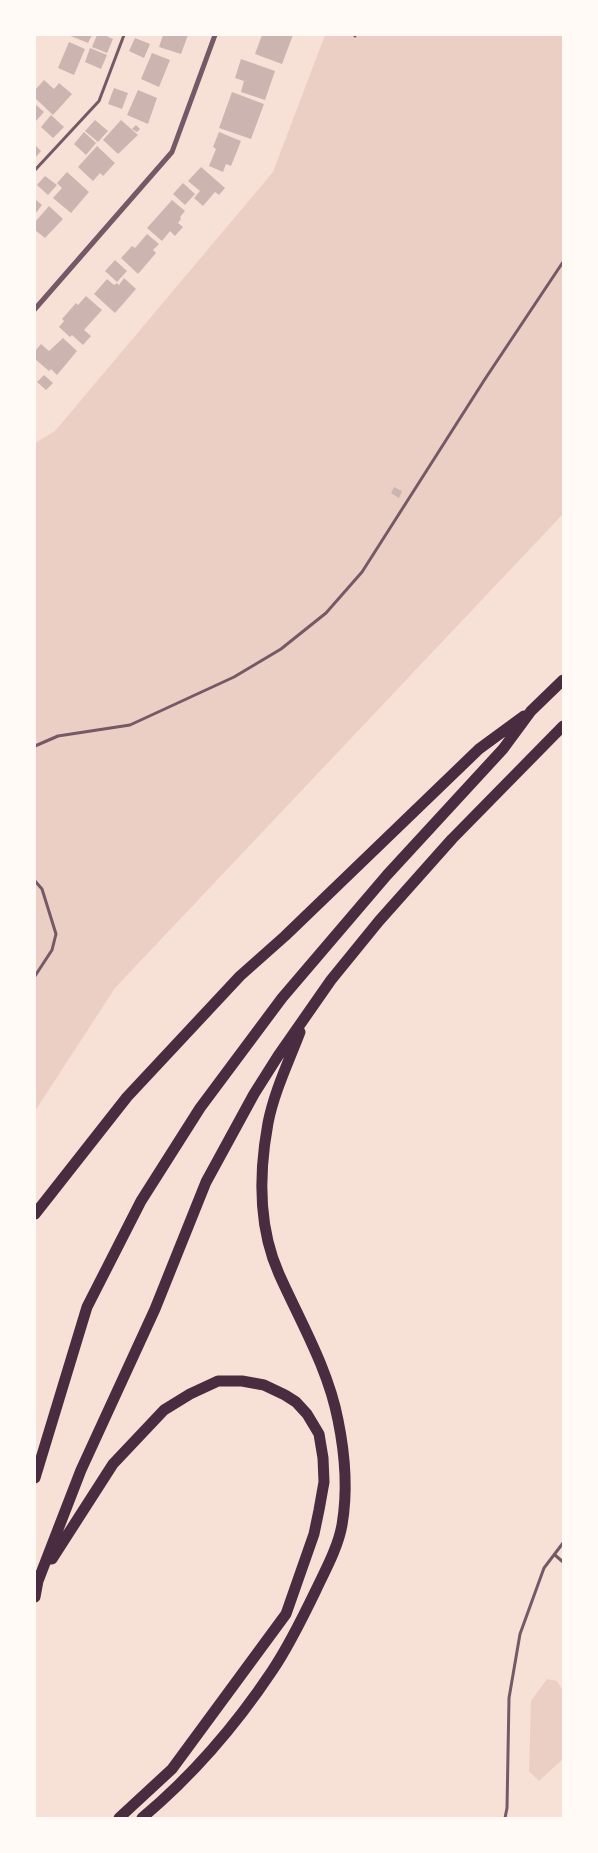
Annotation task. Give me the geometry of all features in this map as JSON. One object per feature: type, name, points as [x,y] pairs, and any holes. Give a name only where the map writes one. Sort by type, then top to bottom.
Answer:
[{"type":"highway","points":[[35,1214],[127,1097],[240,976],[285,936],[483,745],[531,711],[563,680]]},
{"type":"highway","points":[[35,1478],[87,1307],[141,1201],[200,1108],[282,998],[387,875],[503,749],[531,711]]},
{"type":"highway","points":[[35,1598],[38,1581],[81,1470],[155,1309],[206,1182],[254,1094],[278,1056],[342,966],[379,921],[452,839],[563,726]]},
{"type":"highway","points":[[142,1818],[202,1761],[273,1670],[306,1610],[330,1560],[342,1525],[345,1484],[344,1454],[338,1418],[323,1371],[278,1271],[266,1232],[261,1192],[268,1123],[276,1094],[305,1018]]},
{"type":"highway","points":[[38,1581],[113,1464],[164,1410],[190,1394],[218,1381],[242,1381],[264,1385],[296,1402],[307,1414],[319,1434],[324,1482],[319,1510],[314,1534],[286,1614],[172,1768],[119,1818]]},
{"type":"street","points":[[35,309],[172,152],[215,35]]},
{"type":"lane","points":[[35,170],[98,100],[124,35]]},
{"type":"lane","points":[[35,746],[58,736],[130,725],[139,721],[234,677],[281,649],[326,613],[362,572],[485,379],[563,262]]},
{"type":"lane","points":[[35,881],[42,889],[56,934],[52,950],[35,976]]},
{"type":"lane","points":[[505,1818],[507,1808],[509,1698],[520,1634],[544,1568],[563,1543]]},
{"type":"lane","points":[[554,1554],[563,1562]]},
{"type":"shaded area","points":[[325,35],[563,35],[563,514],[115,988],[35,1111],[35,443],[55,431],[273,172]]},
{"type":"shaded area","points":[[547,1679],[557,1681],[563,1691],[563,1759],[539,1781],[529,1771],[531,1701]]},
{"type":"building","points":[[68,35],[92,35],[88,43]]},
{"type":"building","points":[[97,35],[104,35],[113,39],[107,53],[92,47]]},
{"type":"building","points":[[163,35],[188,35],[181,54],[159,47]]},
{"type":"building","points":[[262,35],[293,35],[282,64],[255,54]]},
{"type":"building","points":[[135,38],[150,44],[144,58],[129,51]]},
{"type":"building","points":[[69,42],[85,49],[74,75],[58,68]]},
{"type":"building","points":[[90,48],[107,55],[101,69],[85,62]]},
{"type":"building","points":[[152,53],[170,60],[159,87],[141,79]]},
{"type":"building","points":[[241,59],[275,71],[265,100],[241,92],[244,81],[235,78]]},
{"type":"building","points":[[44,80],[54,89],[59,83],[72,94],[53,115],[35,98],[35,90]]},
{"type":"building","points":[[114,88],[128,93],[122,109],[108,104]]},
{"type":"building","points":[[138,90],[157,98],[148,124],[127,115]]},
{"type":"building","points":[[232,92],[264,104],[251,139],[219,128]]},
{"type":"building","points":[[35,104],[44,112],[35,122]]},
{"type":"building","points":[[51,115],[64,127],[53,138],[41,127]]},
{"type":"building","points":[[95,120],[108,131],[98,142],[85,131]]},
{"type":"building","points":[[121,120],[138,135],[118,154],[103,140]]},
{"type":"building","points":[[136,125],[140,129],[137,132],[132,129]]},
{"type":"building","points":[[84,132],[96,143],[86,155],[74,144]]},
{"type":"building","points":[[219,132],[241,141],[231,166],[226,164],[223,172],[209,166],[216,149],[213,147]]},
{"type":"building","points":[[35,145],[41,151],[35,158]]},
{"type":"building","points":[[97,146],[115,163],[103,176],[100,173],[93,181],[78,167]]},
{"type":"building","points":[[201,167],[225,188],[219,195],[215,192],[203,206],[194,198],[200,191],[188,181]]},
{"type":"building","points":[[67,172],[89,192],[71,213],[53,198],[62,188],[57,183]]},
{"type":"building","points":[[45,176],[57,185],[48,195],[37,185]]},
{"type":"building","points":[[183,183],[195,194],[185,205],[173,194]]},
{"type":"building","points":[[35,199],[42,205],[35,214]]},
{"type":"building","points":[[172,200],[185,211],[178,223],[183,227],[175,236],[170,231],[162,241],[147,228]]},
{"type":"building","points":[[49,206],[63,219],[45,238],[35,230],[35,222]]},
{"type":"building","points":[[147,234],[159,244],[153,250],[156,253],[138,274],[121,258],[132,246],[135,248]]},
{"type":"building","points":[[115,260],[127,271],[117,282],[105,271]]},
{"type":"building","points":[[124,278],[136,289],[115,313],[94,294],[107,279],[114,285],[117,283],[119,285]]},
{"type":"building","points":[[86,296],[102,310],[84,330],[91,336],[83,345],[59,327],[64,321],[62,319],[76,303],[78,305]]},
{"type":"building","points":[[63,338],[77,351],[57,375],[35,359],[35,351],[41,344],[49,351]]},
{"type":"building","points":[[44,375],[53,383],[46,390],[37,382]]},
{"type":"building","points":[[394,487],[402,491],[399,498],[391,493]]}]
